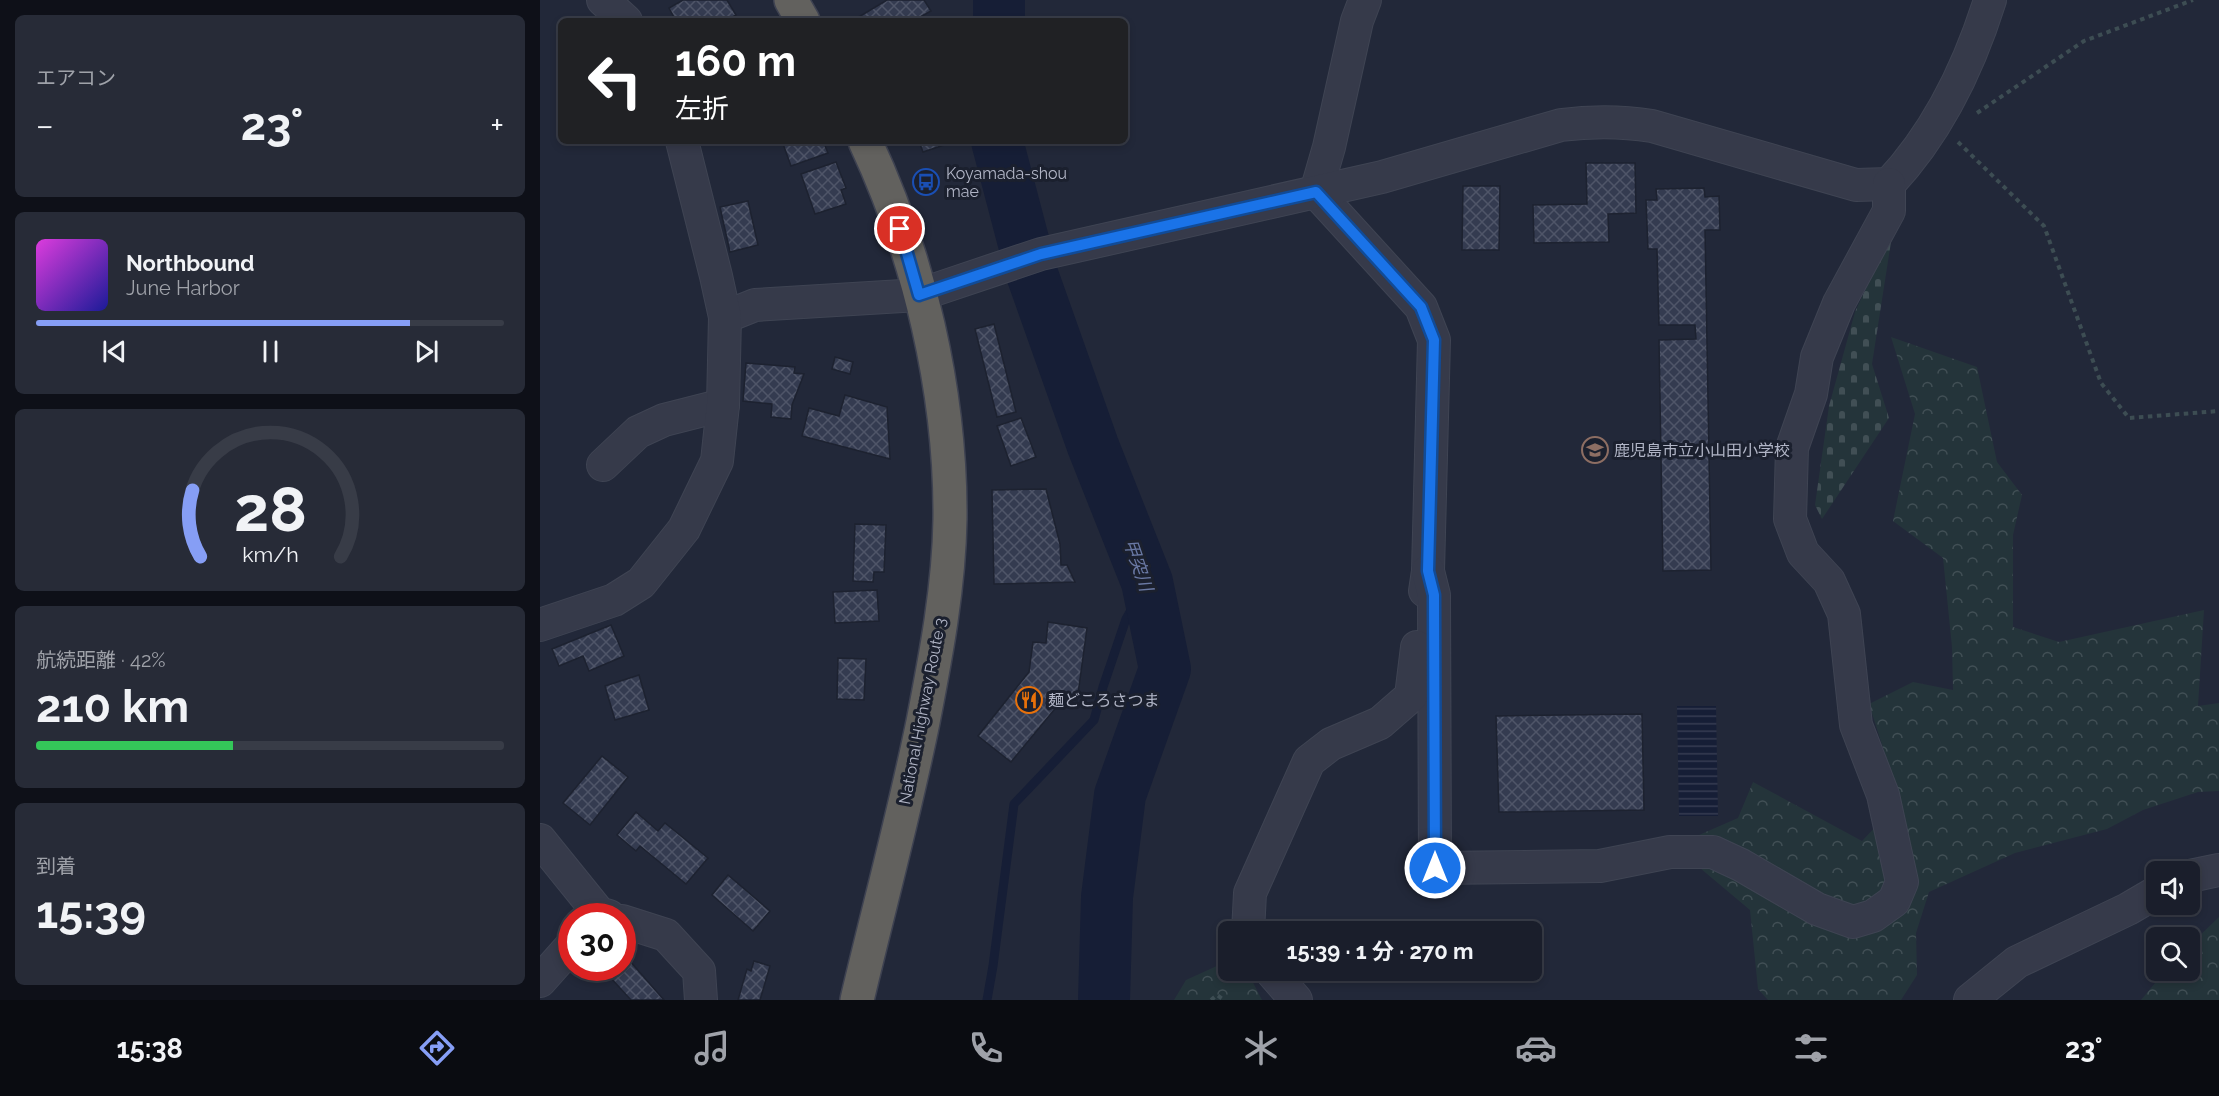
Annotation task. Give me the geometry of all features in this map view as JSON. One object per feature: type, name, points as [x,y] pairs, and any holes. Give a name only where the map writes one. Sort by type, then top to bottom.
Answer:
[{"type":"highway","points":[[791,0],[801,18]]},
{"type":"highway","name":"National Highway Route 3","points":[[857,1000],[912,773],[934,666],[945,586],[950,520],[946,423],[935,354],[906,248],[879,170],[866,144]]},
{"type":"street","points":[[603,0],[623,18]]},
{"type":"street","points":[[1316,192],[1329,147],[1357,21],[1365,0]]},
{"type":"street","points":[[1428,571],[1434,595],[1435,868],[1600,866],[1670,852],[1713,852],[1741,865],[1817,909],[1853,922],[1873,915],[1894,901],[1902,882],[1883,795],[1856,725],[1844,615],[1829,581],[1803,553],[1790,519],[1792,448],[1811,394],[1817,357],[1839,303],[1889,211],[1889,184],[1943,127],[1990,0]]},
{"type":"street","points":[[725,317],[755,305],[919,295],[1041,254],[1382,177],[1561,125],[1585,122],[1622,122],[1652,126],[1856,185],[1889,184]]},
{"type":"street","points":[[540,626],[614,600],[642,583],[684,529],[717,461],[723,405],[725,317],[683,144]]},
{"type":"street","points":[[1249,921],[1250,893],[1309,760],[1331,744],[1380,723],[1411,696],[1428,571],[1434,340],[1421,307],[1316,192]]},
{"type":"street","points":[[603,465],[638,432],[664,420],[723,405]]},
{"type":"street","points":[[622,417],[664,420]]},
{"type":"street","points":[[540,840],[595,903]]},
{"type":"street","points":[[2200,874],[2219,870]]},
{"type":"street","points":[[1970,1000],[2017,962],[2146,898]]},
{"type":"street","points":[[636,926],[666,935],[699,971],[701,1000]]},
{"type":"street","points":[[558,961],[540,981],[558,1000]]},
{"type":"street","points":[[1280,981],[1296,1000]]},
{"type":"path","points":[[2193,0],[2084,41],[1943,127],[2044,226],[2100,383],[2129,418],[2219,411]]},
{"type":"path","points":[[1211,1000],[1217,995],[1224,1000]]},
{"type":"green space","points":[[1893,229],[1872,364],[1889,418],[1822,519],[1815,505],[1829,406],[1855,312]]},
{"type":"green space","points":[[1891,337],[1977,367],[1997,462],[2022,495],[2013,535],[2013,627],[2059,642],[2204,610],[2198,706],[2219,703],[2219,791],[2198,792],[2143,810],[2107,829],[2015,853],[1929,892],[1916,933],[1917,975],[1901,1000],[1768,1000],[1758,989],[1750,910],[1700,868],[1699,835],[1738,818],[1753,782],[1862,841],[1900,801],[1869,704],[1913,682],[1953,690],[1952,647],[1943,558],[1893,521],[1915,414]]},
{"type":"green space","points":[[2219,917],[2219,1000],[2141,1000],[2157,981],[2200,981],[2200,935]]},
{"type":"green space","points":[[1218,965],[1218,981],[1252,981],[1262,1000],[1174,1000],[1186,980]]},
{"type":"water","points":[[1677,706],[1716,706],[1718,816],[1679,816]]},
{"type":"building","points":[[683,0],[727,0],[736,15],[731,18],[674,18],[669,8]]},
{"type":"building","points":[[887,0],[924,0],[931,11],[918,18],[857,18]]},
{"type":"building","points":[[783,144],[824,144],[828,153],[791,166]]},
{"type":"building","points":[[920,144],[947,144],[923,152]]},
{"type":"building","points":[[836,162],[846,188],[841,190],[846,204],[815,214],[801,174]]},
{"type":"building","points":[[1586,163],[1635,163],[1636,213],[1608,214],[1609,242],[1534,243],[1533,205],[1587,204]]},
{"type":"building","points":[[1463,186],[1500,186],[1499,250],[1462,250]]},
{"type":"building","points":[[1704,188],[1705,197],[1719,196],[1720,230],[1705,230],[1711,570],[1663,571],[1659,340],[1696,339],[1695,325],[1659,325],[1657,249],[1648,249],[1646,200],[1657,200],[1656,189]]},
{"type":"building","points":[[748,201],[758,245],[730,252],[720,207]]},
{"type":"building","points":[[994,324],[1016,412],[997,417],[975,329]]},
{"type":"building","points":[[835,357],[853,362],[850,374],[832,369]]},
{"type":"building","points":[[746,363],[795,367],[794,373],[804,374],[792,405],[791,419],[771,417],[772,404],[743,401]]},
{"type":"building","points":[[845,395],[887,407],[890,459],[802,436],[809,408],[839,416]]},
{"type":"building","points":[[1021,418],[1036,457],[1011,466],[997,426]]},
{"type":"building","points":[[1046,489],[1060,544],[1061,565],[1067,565],[1075,582],[994,584],[992,490]]},
{"type":"building","points":[[855,524],[886,525],[884,572],[874,572],[873,582],[853,581]]},
{"type":"building","points":[[877,590],[879,621],[835,623],[833,592]]},
{"type":"building","points":[[1048,622],[1087,628],[1077,701],[1063,699],[1011,762],[978,736],[1029,672],[1033,642],[1046,643]]},
{"type":"building","points":[[611,625],[624,656],[589,671],[583,656],[559,666],[552,649]]},
{"type":"building","points":[[838,658],[866,659],[864,700],[837,699]]},
{"type":"building","points":[[639,675],[649,710],[615,720],[605,686]]},
{"type":"building","points":[[1642,714],[1644,810],[1499,812],[1496,716]]},
{"type":"building","points":[[602,756],[628,777],[590,825],[563,803]]},
{"type":"building","points":[[636,812],[658,831],[665,823],[708,858],[686,884],[640,846],[636,851],[617,835]]},
{"type":"building","points":[[728,875],[770,911],[753,931],[712,895]]},
{"type":"building","points":[[754,961],[770,966],[760,1000],[738,1000],[747,969],[751,971]]},
{"type":"building","points":[[636,968],[664,1000],[631,1000],[614,981],[636,981]]},
{"type":"waterway","name":"甲突川","points":[[999,0],[999,18]]},
{"type":"waterway","name":"甲突川","points":[[998,144],[1032,274],[1093,446],[1147,582],[1165,669],[1120,795],[1107,897],[1104,1000]]},
{"type":"waterway","points":[[987,1000],[1014,804],[1094,720],[1126,619],[1147,582]]},
{"type":"place","name":"Koyamada-shou mae","points":[[926,182]]},
{"type":"place","name":"鹿児島市立小山田小学校","points":[[1595,450]]},
{"type":"place","name":"麺どころさつま","points":[[1029,700]]},
{"type":"route","points":[[900,229],[919,295],[1041,254],[1316,192],[1421,307],[1434,340],[1428,571],[1434,595],[1435,868]]}]
